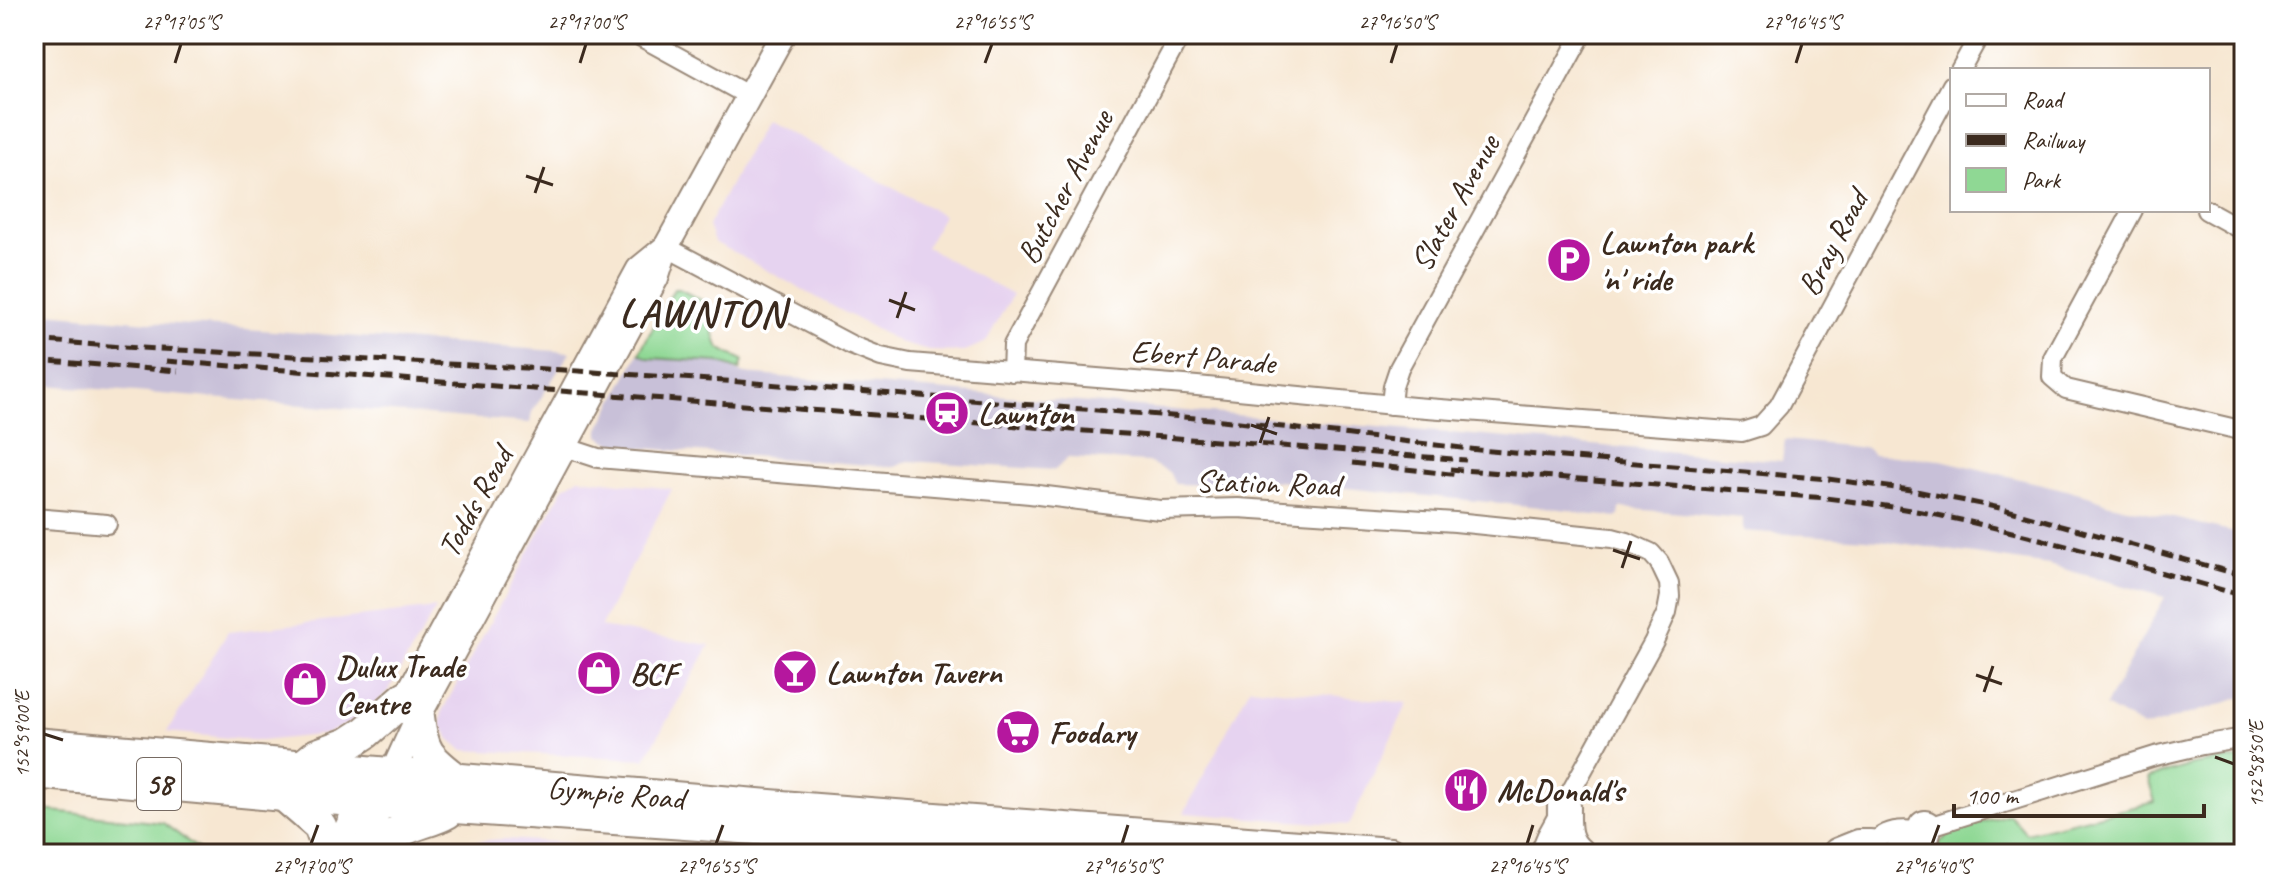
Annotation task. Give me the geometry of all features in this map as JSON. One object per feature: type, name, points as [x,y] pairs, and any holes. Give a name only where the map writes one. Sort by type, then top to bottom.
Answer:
[{"type":"highway","points":[[302,767],[317,755],[348,744],[412,707],[426,751],[457,794],[433,820],[403,829],[373,854]]},
{"type":"highway","name":"Gympie Road","points":[[34,744],[302,767],[376,787]]},
{"type":"highway","name":"Gympie Road","points":[[34,772],[284,795],[376,787],[1070,854]]},
{"type":"highway","name":"Gympie Road","points":[[457,794],[1390,854]]},
{"type":"highway","points":[[284,795],[320,826],[330,854]]},
{"type":"highway","points":[[1564,806],[1565,837],[1578,854]]},
{"type":"highway","points":[[1839,854],[1859,846],[1875,851]]},
{"type":"street","points":[[636,34],[749,96]]},
{"type":"street","name":"Todds Road","points":[[376,787],[398,720],[412,707],[555,444],[639,269],[666,247],[783,34]]},
{"type":"street","name":"Butcher Avenue","points":[[1012,372],[1015,340],[1181,34]]},
{"type":"street","name":"Slater Avenue","points":[[1391,405],[1399,368],[1582,34]]},
{"type":"street","points":[[1961,68],[1980,34]]},
{"type":"street","name":"Bray Road","points":[[1761,426],[1779,406],[1950,89]]},
{"type":"street","points":[[2132,212],[2053,358],[2052,377],[2066,389],[2244,431]]},
{"type":"street","points":[[2210,212],[2244,231]]},
{"type":"street","name":"Ebert Parade","points":[[666,247],[829,335],[869,353],[910,363],[1735,432],[1761,426]]},
{"type":"street","name":"Station Road","points":[[555,444],[598,458],[1030,494],[1116,506],[1160,510],[1238,508],[1455,522],[1627,542],[1651,553],[1664,570],[1670,596],[1667,612],[1539,854]]},
{"type":"street","points":[[34,518],[107,524]]},
{"type":"street","points":[[1875,851],[1884,834],[1899,829],[1920,837],[2155,756],[2244,738]]},
{"type":"street","points":[[338,854],[346,830],[376,787]]},
{"type":"street","points":[[362,854],[376,787]]},
{"type":"shaded area","points":[[765,119],[943,215],[926,247],[1012,295],[986,342],[963,352],[929,351],[903,344],[714,242],[708,226]]},
{"type":"shaded area","points":[[34,312],[570,352],[532,412],[530,423],[34,384]]},
{"type":"shaded area","points":[[639,353],[648,358],[718,362],[745,374],[1782,461],[1785,440],[1866,448],[1873,454],[1941,460],[2088,495],[2106,503],[2244,534],[2244,697],[2144,728],[2105,706],[2165,597],[2049,565],[1880,540],[1743,531],[1743,518],[1620,508],[1619,517],[1256,479],[1251,486],[1175,484],[1169,472],[1148,462],[1068,458],[1055,470],[908,461],[895,467],[616,446],[599,436],[599,429]]},
{"type":"shaded area","points":[[579,478],[672,489],[600,627],[710,645],[645,759],[463,750],[450,739],[441,725],[442,711],[564,487]]},
{"type":"shaded area","points":[[436,608],[389,690],[369,710],[326,734],[261,741],[167,732],[228,632]]},
{"type":"shaded area","points":[[1250,687],[1408,703],[1349,825],[1184,813]]},
{"type":"shaded area","points":[[503,839],[759,854],[405,854],[426,845]]},
{"type":"green space","points":[[674,289],[707,303],[717,344],[743,360],[740,370],[718,362],[648,358],[639,353]]},
{"type":"green space","points":[[2244,759],[2244,854],[1941,854],[1937,845],[1953,831],[2009,814],[2026,833],[2155,802],[2148,778],[2192,765]]},
{"type":"green space","points":[[34,809],[163,823],[205,854],[34,854]]},
{"type":"railway","points":[[34,340],[755,383],[1222,420],[1479,450],[1828,479],[1911,490],[2000,508],[2244,576]]},
{"type":"railway","points":[[34,360],[178,371]]},
{"type":"railway","points":[[166,361],[1466,460]]},
{"type":"railway","points":[[1352,463],[1459,475]]},
{"type":"railway","points":[[1450,469],[1826,498],[1899,508],[2018,533],[2244,596]]},
{"type":"place","name":"Lawnton park 'n' ride","points":[[1569,260]]},
{"type":"place","name":"Lawnton","points":[[947,413]]},
{"type":"place","name":"Lawnton Tavern","points":[[795,672]]},
{"type":"place","name":"BCF","points":[[599,673]]},
{"type":"place","name":"Dulux Trade Centre","points":[[305,684]]},
{"type":"place","name":"Foodary","points":[[1018,732]]},
{"type":"place","name":"McDonald's","points":[[1466,790]]},
{"type":"district","name":"LAWNTON","points":[[703,313]]}]
